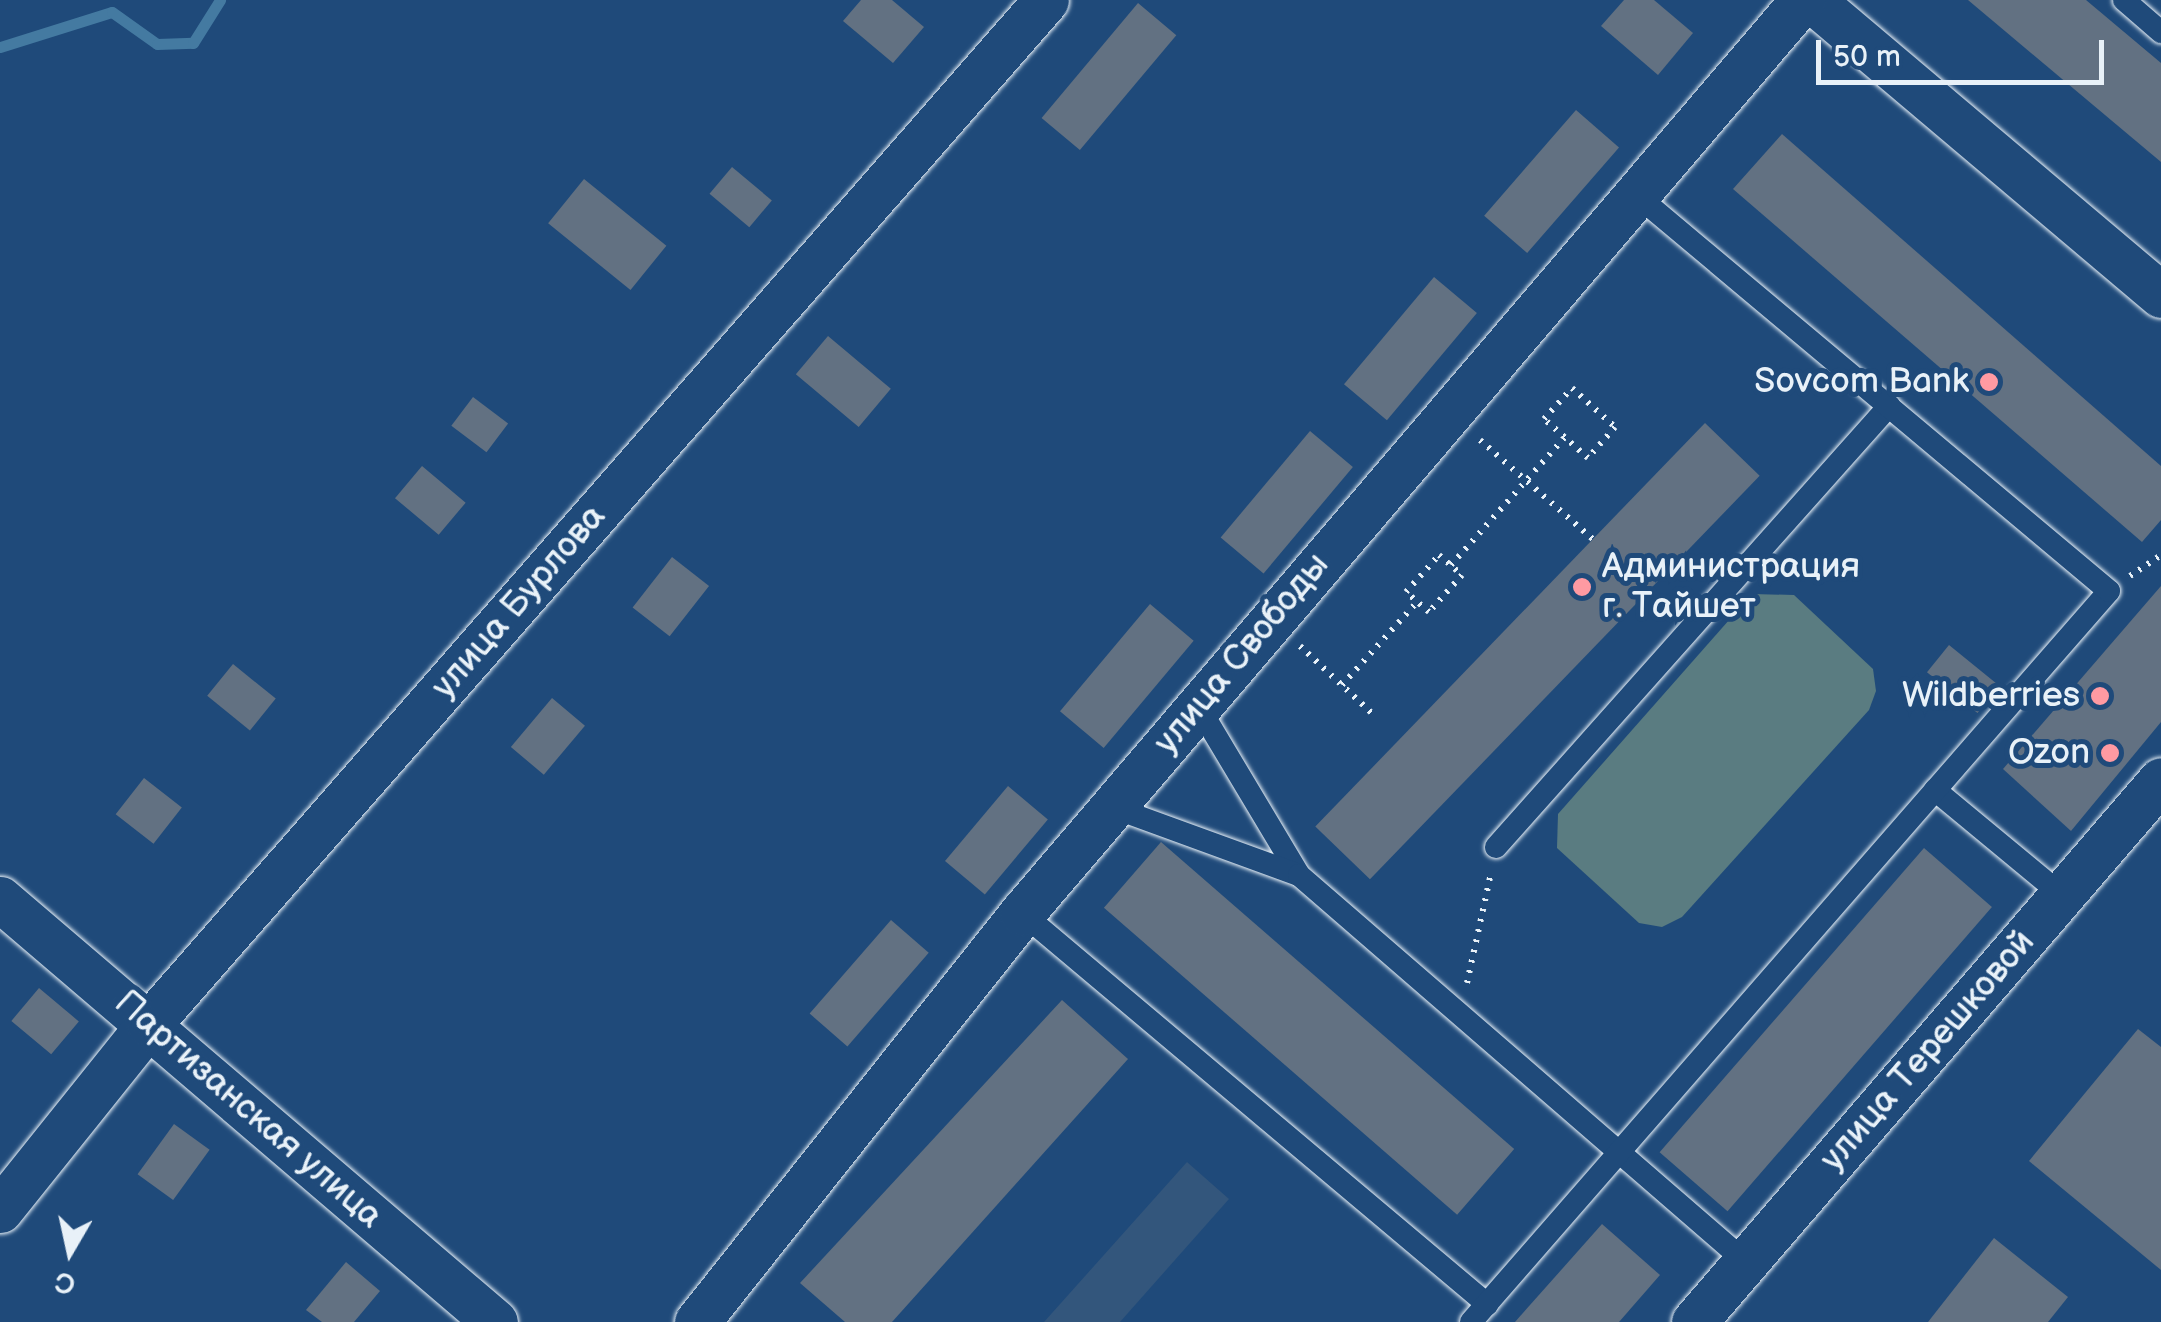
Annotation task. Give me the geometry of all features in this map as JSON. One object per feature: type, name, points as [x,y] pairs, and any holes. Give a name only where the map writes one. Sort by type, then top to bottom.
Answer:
[{"type":"street","name":"улица Бурлова","points":[[0,1210],[149,1024],[1046,0]]},
{"type":"street","name":"улица Свободы","points":[[697,1322],[1022,913],[1634,192],[1803,0]]},
{"type":"street","points":[[1812,0],[2161,295]]},
{"type":"street","name":"улица Терешковой","points":[[1694,1322],[2161,780]]},
{"type":"street","name":"Партизанская улица","points":[[0,899],[495,1322]]},
{"type":"lane","points":[[2124,0],[2161,32]]},
{"type":"lane","points":[[1471,1322],[2109,591],[1634,192]]},
{"type":"lane","points":[[1496,847],[1888,406]]},
{"type":"lane","points":[[1198,706],[1300,874],[1746,1262]]},
{"type":"lane","points":[[1935,790],[2062,895]]},
{"type":"lane","points":[[1112,806],[1300,874]]},
{"type":"lane","points":[[1022,913],[1487,1304]]},
{"type":"path","points":[[1572,388],[1616,427],[1588,458],[1565,437],[1544,419],[1572,388]]},
{"type":"path","points":[[1448,412],[1595,541]]},
{"type":"path","points":[[1451,565],[1565,437]]},
{"type":"path","points":[[1439,555],[1462,575],[1430,612],[1417,602],[1406,592],[1439,555]]},
{"type":"path","points":[[1342,685],[1417,602]]},
{"type":"path","points":[[1271,620],[1376,717]]},
{"type":"path","points":[[1461,1014],[1496,847]]},
{"type":"shaded area","points":[[1187,1162],[1229,1199],[1120,1322],[1044,1322]]},
{"type":"green space","points":[[1752,594],[1794,595],[1873,669],[1876,691],[1869,710],[1682,917],[1662,927],[1639,923],[1557,848],[1558,814]]},
{"type":"building","points":[[861,0],[892,0],[924,27],[893,63],[843,21]]},
{"type":"building","points":[[1624,0],[1654,0],[1693,33],[1658,75],[1601,26]]},
{"type":"building","points":[[1968,0],[2086,0],[2161,63],[2161,162]]},
{"type":"building","points":[[1138,3],[1176,35],[1080,150],[1042,118]]},
{"type":"building","points":[[1576,110],[1619,147],[1527,253],[1484,216]]},
{"type":"building","points":[[1782,134],[2161,466],[2161,520],[2142,542],[1733,189]]},
{"type":"building","points":[[732,167],[772,200],[749,227],[710,194]]},
{"type":"building","points":[[584,179],[666,246],[631,290],[548,223]]},
{"type":"building","points":[[1434,277],[1477,313],[1387,420],[1344,384]]},
{"type":"building","points":[[828,336],[891,389],[859,427],[796,374]]},
{"type":"building","points":[[473,397],[508,423],[486,452],[451,426]]},
{"type":"building","points":[[1705,423],[1760,476],[1370,879],[1315,827]]},
{"type":"building","points":[[1310,431],[1353,467],[1264,573],[1221,537]]},
{"type":"building","points":[[422,466],[466,503],[439,535],[395,498]]},
{"type":"building","points":[[672,557],[709,586],[670,636],[633,607]]},
{"type":"building","points":[[2161,586],[2161,722],[2071,831],[2003,769]]},
{"type":"building","points":[[1150,604],[1194,641],[1104,748],[1060,711]]},
{"type":"building","points":[[1949,645],[2000,686],[1977,713],[1927,672]]},
{"type":"building","points":[[233,664],[276,699],[250,730],[207,696]]},
{"type":"building","points":[[552,698],[585,726],[544,775],[511,747]]},
{"type":"building","points":[[144,778],[182,808],[154,844],[116,814]]},
{"type":"building","points":[[1008,786],[1048,819],[985,894],[945,861]]},
{"type":"building","points":[[1161,842],[1514,1149],[1457,1215],[1104,908]]},
{"type":"building","points":[[1924,848],[1992,907],[1728,1211],[1660,1152]]},
{"type":"building","points":[[891,920],[929,953],[847,1046],[810,1014]]},
{"type":"building","points":[[39,988],[79,1021],[51,1054],[11,1021]]},
{"type":"building","points":[[1062,1000],[1128,1059],[892,1322],[845,1322],[800,1283]]},
{"type":"building","points":[[2138,1029],[2161,1047],[2161,1270],[2029,1161]]},
{"type":"building","points":[[174,1124],[210,1150],[173,1200],[138,1174]]},
{"type":"building","points":[[1602,1224],[1660,1275],[1619,1322],[1515,1322]]},
{"type":"building","points":[[1994,1238],[2068,1297],[2048,1322],[1928,1322]]},
{"type":"building","points":[[346,1262],[380,1291],[354,1322],[322,1322],[306,1310]]},
{"type":"waterway","points":[[0,47],[112,12],[157,44],[193,43],[220,0]]},
{"type":"place","name":"Sovcom Bank","points":[[1989,382]]},
{"type":"place","name":"Администрация г. Тайшет","points":[[1582,587]]},
{"type":"place","name":"Wildberries","points":[[2100,696]]},
{"type":"place","name":"Ozon","points":[[2110,753]]}]
